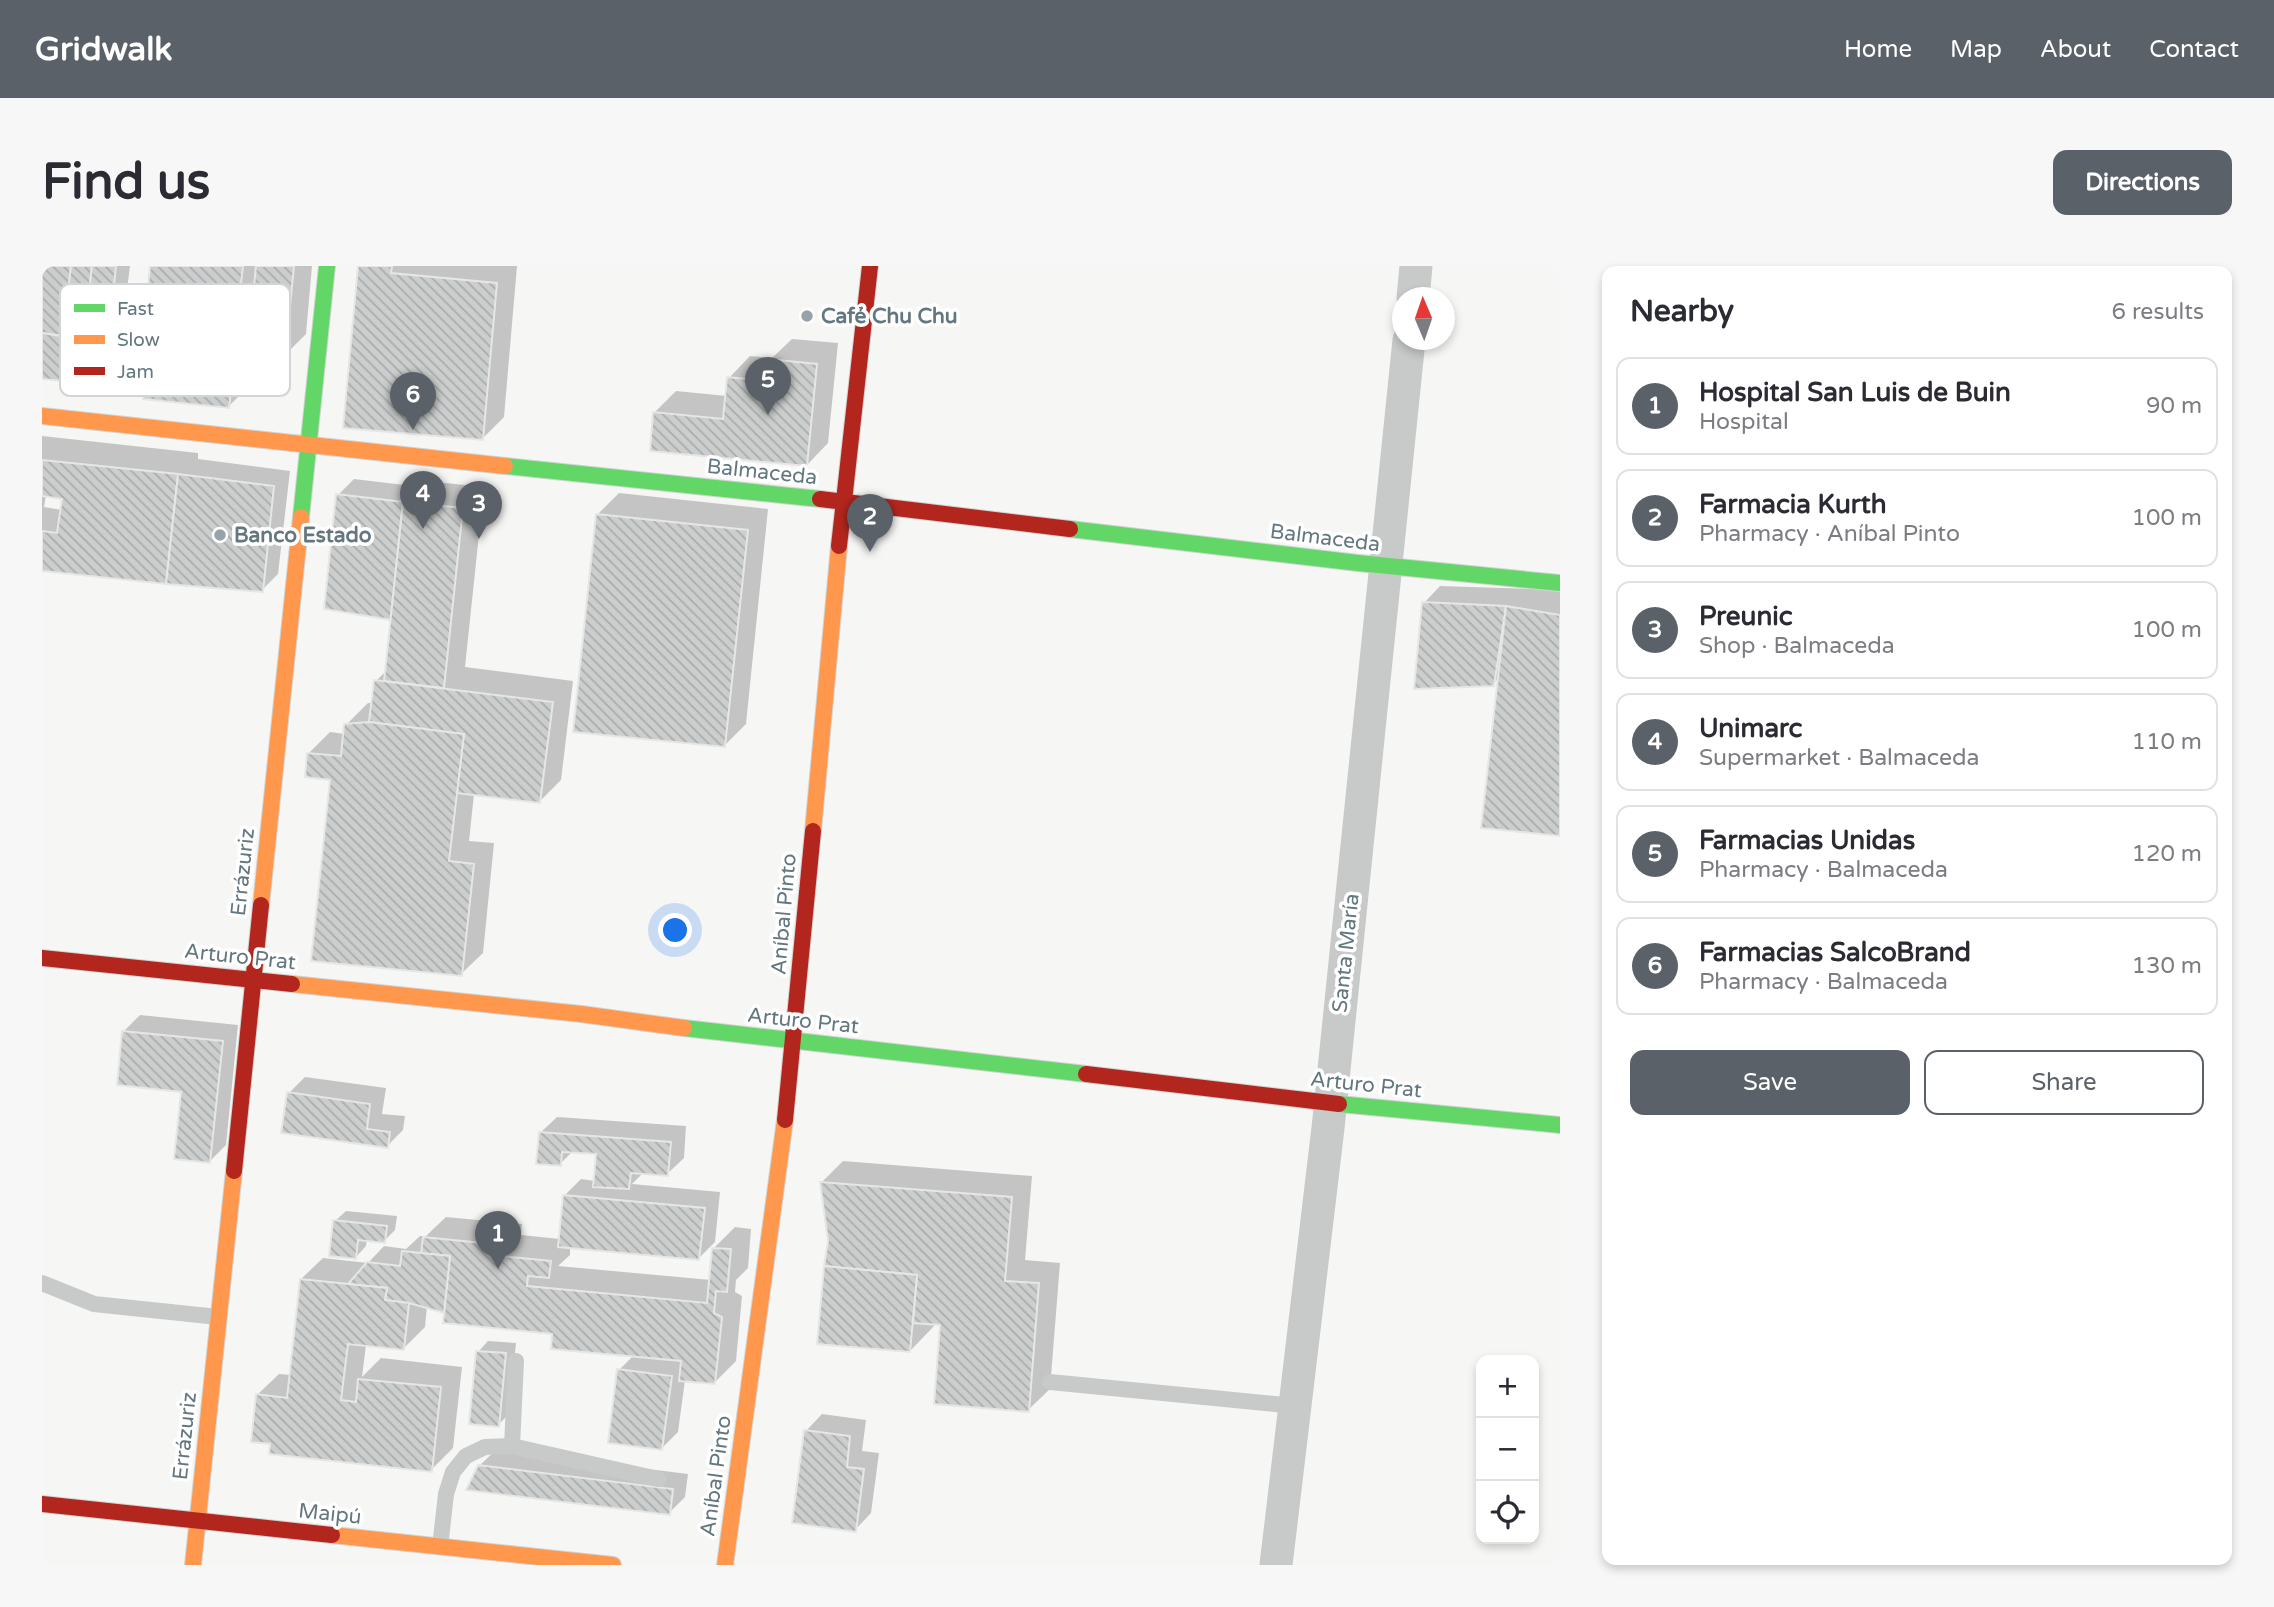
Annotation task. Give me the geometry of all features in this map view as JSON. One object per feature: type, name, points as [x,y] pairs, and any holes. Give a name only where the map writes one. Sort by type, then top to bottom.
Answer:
[{"type":"street","name":"Errázuriz","points":[[192,1565],[327,266]]},
{"type":"street","name":"Aníbal Pinto","points":[[725,1565],[790,1084],[844,502],[870,266]]},
{"type":"street","points":[[1414,287],[1416,266]]},
{"type":"street","name":"Santa María","points":[[1276,1565],[1331,1103],[1408,350]]},
{"type":"street","name":"Balmaceda","points":[[42,416],[844,502],[1387,566],[1560,583]]},
{"type":"street","name":"Arturo Prat","points":[[42,958],[581,1014],[1331,1103],[1560,1125]]},
{"type":"street","name":"Maipú","points":[[42,1504],[613,1565]]},
{"type":"lane","points":[[42,1283],[94,1304],[218,1317]]},
{"type":"lane","points":[[512,1446],[516,1362]]},
{"type":"lane","points":[[1050,1382],[1295,1406]]},
{"type":"lane","points":[[440,1546],[446,1494],[453,1472],[475,1451],[485,1447],[512,1446],[657,1479]]},
{"type":"building","points":[[42,266],[71,266],[69,284],[60,284],[60,335],[42,333]]},
{"type":"building","points":[[71,266],[92,266],[90,284],[69,284]]},
{"type":"building","points":[[92,266],[116,266],[114,284],[90,284]]},
{"type":"building","points":[[150,266],[243,266],[241,284],[148,284]]},
{"type":"building","points":[[256,266],[294,266],[290,306],[290,284],[254,284]]},
{"type":"building","points":[[358,266],[392,266],[391,273],[497,283],[483,440],[343,428]]},
{"type":"building","points":[[42,333],[60,336],[60,381],[42,379]]},
{"type":"building","points":[[768,359],[817,364],[807,466],[650,451],[653,412],[723,419],[727,377],[766,381]]},
{"type":"building","points":[[143,396],[230,396],[229,408],[143,399]]},
{"type":"building","points":[[42,460],[178,474],[166,584],[42,571],[42,531],[57,533],[62,499],[42,496]]},
{"type":"building","name":"Banco Estado","points":[[178,474],[274,486],[263,592],[166,584]]},
{"type":"building","points":[[336,494],[403,502],[391,620],[324,609]]},
{"type":"building","points":[[403,502],[463,508],[444,688],[384,681]]},
{"type":"building","points":[[596,514],[748,530],[725,747],[573,732]]},
{"type":"building","points":[[1422,602],[1506,606],[1494,686],[1414,689]]},
{"type":"building","points":[[1506,606],[1560,615],[1560,836],[1481,828]]},
{"type":"building","points":[[374,680],[553,702],[540,803],[456,793],[464,734],[369,722]]},
{"type":"building","points":[[369,722],[464,734],[449,861],[474,864],[462,976],[311,961],[330,780],[305,777],[307,753],[341,756],[344,724]]},
{"type":"building","points":[[122,1031],[223,1041],[210,1163],[174,1159],[181,1092],[117,1085]]},
{"type":"building","points":[[287,1092],[370,1104],[367,1129],[390,1132],[388,1148],[281,1133]]},
{"type":"building","points":[[539,1132],[671,1142],[668,1176],[631,1173],[629,1189],[593,1187],[596,1154],[562,1152],[561,1166],[536,1164]]},
{"type":"building","points":[[820,1182],[1012,1197],[1005,1281],[1039,1283],[1029,1412],[934,1404],[940,1325],[913,1323],[917,1275],[824,1266],[828,1241]]},
{"type":"building","points":[[563,1195],[705,1208],[699,1260],[558,1247]]},
{"type":"building","points":[[333,1220],[387,1226],[385,1243],[358,1240],[356,1259],[329,1256]]},
{"type":"building","points":[[423,1237],[502,1245],[500,1256],[551,1261],[549,1278],[528,1276],[527,1286],[707,1303],[712,1248],[731,1249],[727,1292],[716,1291],[714,1313],[722,1317],[715,1384],[679,1381],[681,1361],[551,1349],[552,1334],[443,1323],[450,1256],[421,1254]]},
{"type":"building","points":[[402,1251],[450,1256],[444,1313],[409,1303],[385,1300],[387,1288],[348,1284],[367,1262],[400,1266]]},
{"type":"building","points":[[824,1266],[917,1275],[910,1352],[817,1344]]},
{"type":"building","points":[[300,1279],[387,1288],[385,1300],[409,1303],[404,1350],[348,1344],[341,1400],[356,1402],[358,1379],[441,1387],[432,1472],[269,1454],[270,1444],[251,1442],[256,1394],[287,1398]]},
{"type":"building","points":[[476,1351],[506,1353],[499,1427],[469,1424]]},
{"type":"building","points":[[617,1369],[672,1376],[662,1450],[608,1443]]},
{"type":"building","points":[[804,1430],[850,1436],[847,1467],[864,1469],[856,1532],[792,1523]]},
{"type":"building","points":[[478,1465],[673,1489],[670,1515],[466,1490]]},
{"type":"traffic: fast","points":[[301,517],[327,266]]},
{"type":"traffic: fast","points":[[505,466],[820,499]]},
{"type":"traffic: fast","points":[[1070,529],[1358,563],[1560,583]]},
{"type":"traffic: fast","points":[[684,1028],[1086,1074]]},
{"type":"traffic: fast","points":[[1339,1104],[1560,1125]]},
{"type":"traffic: slow","points":[[42,416],[505,466]]},
{"type":"traffic: slow","points":[[261,905],[301,517]]},
{"type":"traffic: slow","points":[[813,831],[839,546]]},
{"type":"traffic: slow","points":[[292,984],[581,1014],[684,1028]]},
{"type":"traffic: slow","points":[[725,1565],[785,1120]]},
{"type":"traffic: slow","points":[[193,1565],[234,1171]]},
{"type":"traffic: slow","points":[[332,1535],[613,1565]]},
{"type":"traffic: jam","points":[[839,546],[870,266]]},
{"type":"traffic: jam","points":[[820,499],[1070,529]]},
{"type":"traffic: jam","points":[[785,1120],[813,831]]},
{"type":"traffic: jam","points":[[234,1171],[261,905]]},
{"type":"traffic: jam","points":[[42,958],[292,984]]},
{"type":"traffic: jam","points":[[1086,1074],[1339,1104]]},
{"type":"traffic: jam","points":[[42,1504],[332,1535]]},
{"type":"place","name":"Café Chu Chu","points":[[807,316]]},
{"type":"place","name":"Farmacias Unidas","points":[[768,415]]},
{"type":"place","name":"Farmacias SalcoBrand","points":[[413,430]]},
{"type":"place","name":"Unimarc","points":[[423,529]]},
{"type":"place","name":"Banco Estado","points":[[220,535]]},
{"type":"place","name":"Preunic","points":[[479,539]]},
{"type":"place","name":"Farmacia Kurth","points":[[870,552]]},
{"type":"place","name":"Hospital San Luis de Buin","points":[[498,1269]]}]
